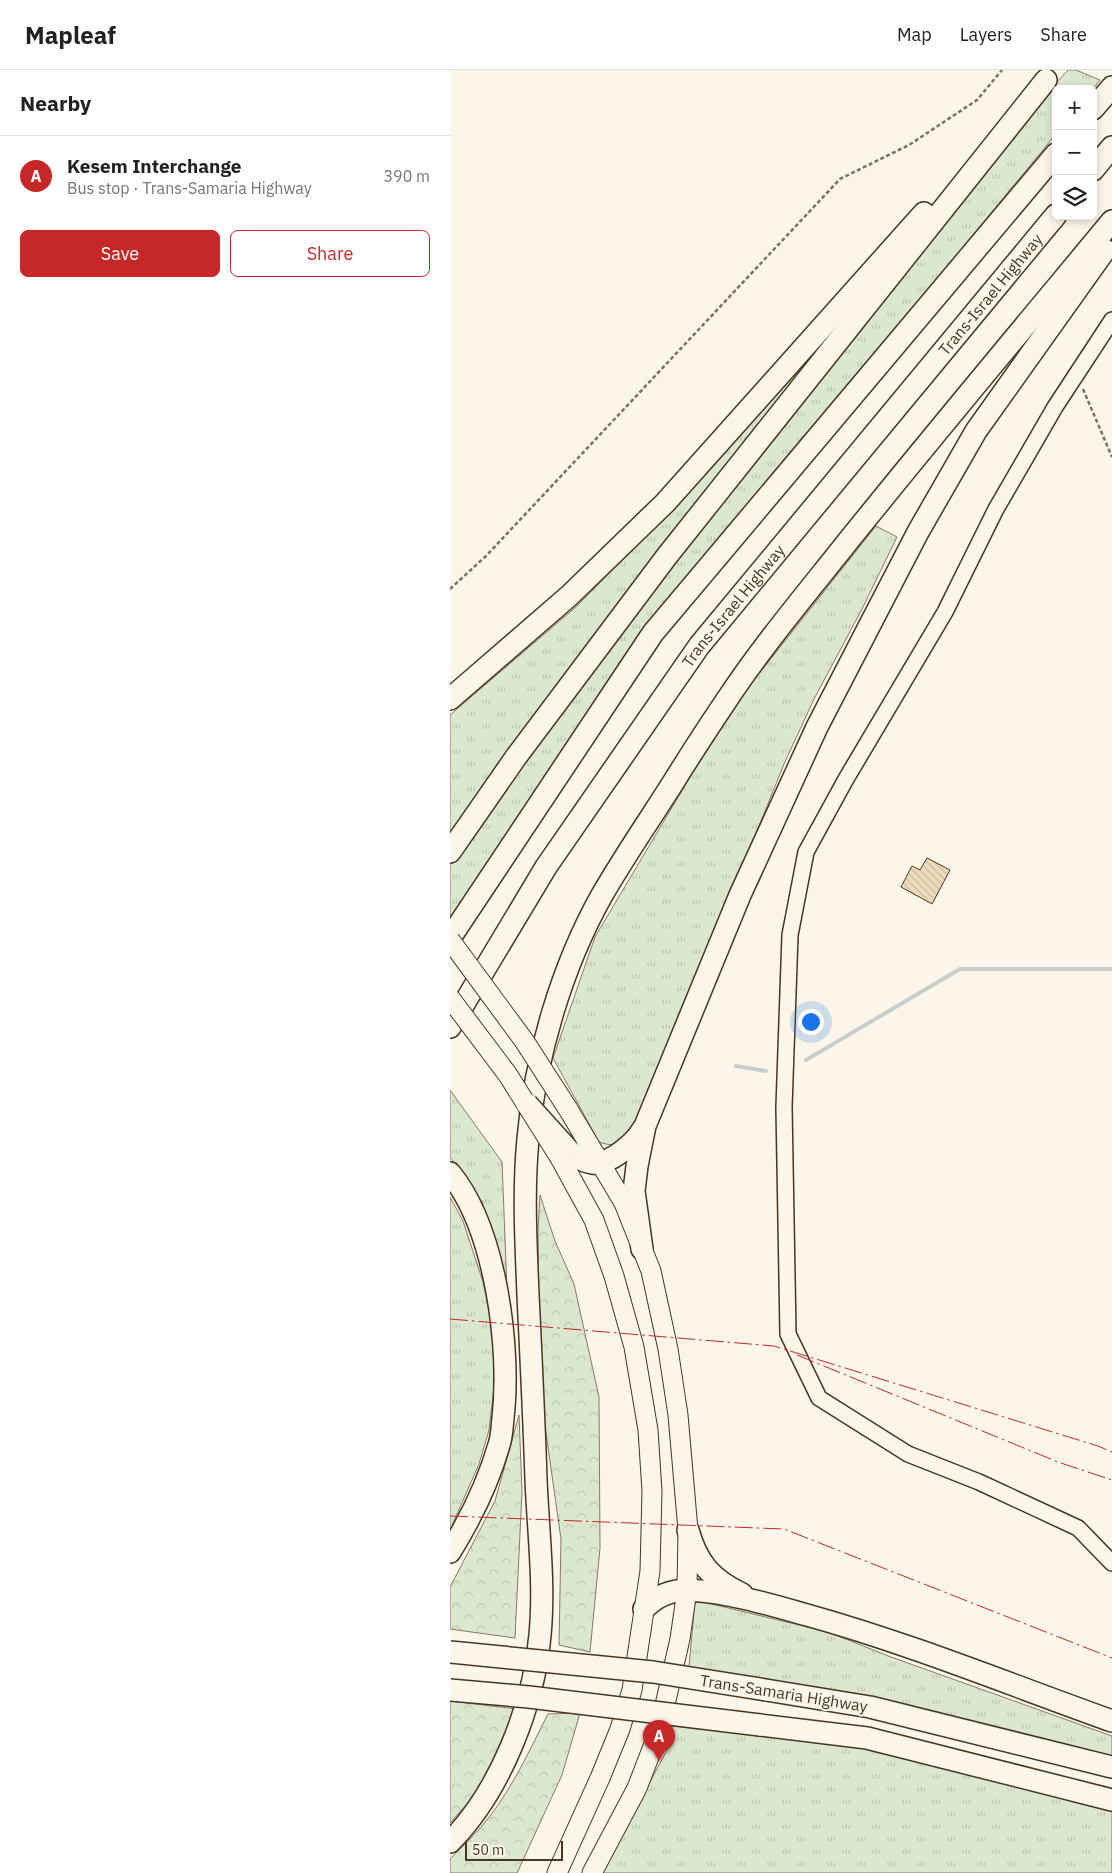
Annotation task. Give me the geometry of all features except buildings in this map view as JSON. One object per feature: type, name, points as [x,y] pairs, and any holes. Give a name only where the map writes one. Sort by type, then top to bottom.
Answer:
[{"type":"highway","points":[[450,699],[569,596],[665,503],[909,228],[1050,75]]},
{"type":"highway","points":[[450,852],[516,757],[667,556],[1050,75]]},
{"type":"highway","points":[[1097,104],[1112,87]]},
{"type":"highway","points":[[1097,165],[1112,147]]},
{"type":"highway","points":[[450,939],[653,633],[1052,159]]},
{"type":"highway","name":"Trans-Israel Highway","points":[[450,1027],[546,866],[699,646],[1052,220]]},
{"type":"highway","points":[[450,1842],[460,1833],[480,1805],[507,1754],[521,1720],[531,1685],[540,1634],[540,1539],[527,1261],[525,1183],[527,1140],[534,1091],[545,1046],[559,994],[581,936],[607,887],[728,698],[792,612],[912,462],[1112,221]]},
{"type":"highway","points":[[527,1104],[561,1151],[569,1151],[583,1160],[592,1163],[601,1162],[622,1152],[639,1138],[740,895],[817,727],[918,532],[976,431],[1112,240]]},
{"type":"highway","points":[[642,1249],[634,1192],[636,1166],[645,1126]]},
{"type":"highway","points":[[450,1173],[470,1206],[486,1246],[504,1338],[506,1394],[500,1443],[484,1488],[470,1518],[450,1552]]},
{"type":"highway","points":[[688,1530],[699,1560],[707,1571],[734,1590],[758,1601]]},
{"type":"highway","points":[[644,1609],[653,1599],[669,1592],[687,1590],[758,1601],[910,1647],[1112,1721]]},
{"type":"highway","name":"Trans-Samaria Highway","points":[[450,1652],[653,1672],[870,1707],[1112,1767]]},
{"type":"highway","name":"Trans-Samaria Highway","points":[[450,1690],[529,1697],[867,1738],[1112,1800]]},
{"type":"main road","points":[[450,939],[525,1042],[601,1162],[624,1203],[651,1271],[668,1349],[678,1415],[688,1530],[687,1590],[680,1639],[660,1731],[638,1788],[592,1873]]},
{"type":"main road","points":[[450,998],[527,1104]]},
{"type":"main road","points":[[557,1873],[600,1778],[620,1729],[632,1690],[650,1571],[652,1491],[648,1430],[634,1347],[614,1276],[594,1220],[561,1151]]},
{"type":"street","points":[[1112,320],[1055,407],[996,509],[945,612],[806,852],[790,944],[784,1107],[788,1334],[819,1398],[908,1454],[979,1482],[1078,1528],[1112,1563]]},
{"type":"path","points":[[450,589],[486,556],[840,179],[909,146],[977,100],[1002,70]]},
{"type":"path","points":[[1076,374],[1112,457]]},
{"type":"green space","points":[[1068,70],[1076,70],[1100,80],[1096,85],[1054,85]]},
{"type":"green space","points":[[1052,87],[1052,139],[828,411],[450,920],[450,715],[576,607],[679,502]]},
{"type":"green space","points":[[876,526],[897,537],[862,609],[814,699],[784,764],[639,1124],[626,1139],[618,1144],[613,1145],[599,1142],[553,1058],[595,937],[693,772],[750,685]]},
{"type":"green space","points":[[450,1090],[502,1162],[507,1289],[482,1202],[450,1157]]},
{"type":"green space","points":[[540,1195],[555,1241],[574,1284],[599,1397],[600,1548],[590,1652],[559,1645],[561,1539],[544,1419],[539,1347],[538,1230]]},
{"type":"green space","points":[[450,1197],[463,1221],[483,1282],[494,1333],[494,1387],[489,1430],[479,1464],[450,1530]]},
{"type":"green space","points":[[519,1415],[522,1492],[515,1638],[450,1629],[450,1587],[495,1501]]},
{"type":"green space","points":[[695,1600],[828,1632],[891,1657],[1112,1736],[1112,1757],[689,1667]]},
{"type":"green space","points":[[450,1701],[517,1709],[488,1780],[450,1823]]},
{"type":"green space","points":[[580,1713],[562,1775],[517,1873],[450,1873],[450,1859],[481,1828],[499,1804],[521,1767],[548,1714]]},
{"type":"green space","points":[[672,1726],[860,1746],[1112,1811],[1112,1873],[601,1873],[667,1750]]},
{"type":"waterway","points":[[806,1060],[960,969],[1112,969]]},
{"type":"waterway","points":[[736,1066],[766,1071]]},
{"type":"power","points":[[450,1319],[774,1346],[1098,1446],[1112,1452]]},
{"type":"power","points":[[797,1355],[1058,1462],[1112,1480]]},
{"type":"power","points":[[450,1516],[784,1529],[1112,1658]]},
{"type":"place","name":"Kesem Interchange","points":[[659,1761]]}]
